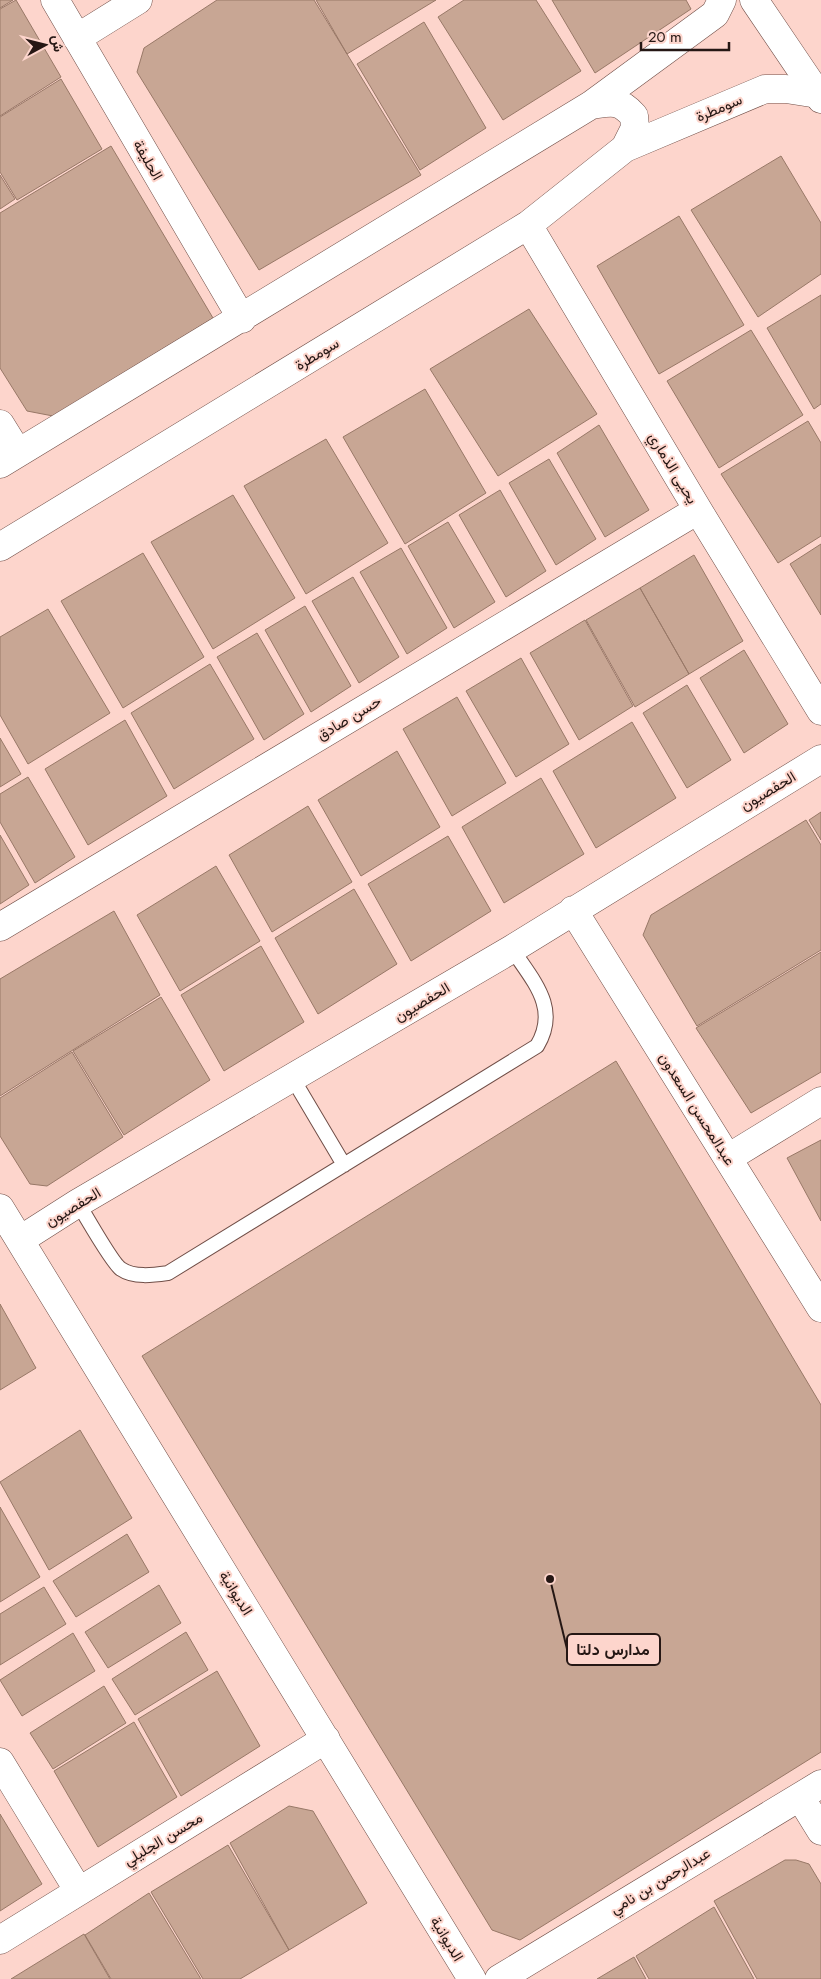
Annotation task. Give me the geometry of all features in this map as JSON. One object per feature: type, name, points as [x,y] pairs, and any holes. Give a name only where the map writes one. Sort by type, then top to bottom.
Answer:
[{"type":"street","name":"الحليفة","points":[[54,0],[242,319]]},
{"type":"street","points":[[77,38],[138,0]]},
{"type":"street","name":"سومطرة","points":[[9,459],[591,105],[715,14],[722,0]]},
{"type":"street","points":[[754,0],[819,97]]},
{"type":"street","name":"سومطرة","points":[[0,547],[528,224],[625,148],[765,89],[786,89],[819,97]]},
{"type":"street","name":"سومطرة","points":[[591,105],[613,101],[628,109],[634,116],[635,128],[625,148]]},
{"type":"street","name":"يحيى الذماري","points":[[528,224],[698,510],[821,711]]},
{"type":"street","points":[[0,424],[9,459]]},
{"type":"street","name":"حسن صادق","points":[[0,927],[698,510]]},
{"type":"street","name":"الحفصيون","points":[[20,1240],[78,1203],[294,1079],[512,949],[821,759]]},
{"type":"street","name":"عبدالمحسن السعدون","points":[[573,910],[821,1308]]},
{"type":"street","points":[[728,1158],[821,1101]]},
{"type":"street","name":"الديوانية","points":[[0,1208],[472,1979]]},
{"type":"street","name":"محسن الجليلي","points":[[0,1940],[78,1890],[326,1739]]},
{"type":"street","points":[[0,1762],[78,1890]]},
{"type":"street","points":[[810,1790],[821,1830]]},
{"type":"street","name":"عبدالرحمن بن نامي","points":[[499,1979],[810,1790]]},
{"type":"lane","points":[[78,1203],[121,1269],[136,1274],[152,1276],[168,1273],[537,1046],[545,1033],[547,1016],[542,994],[512,949]]},
{"type":"lane","points":[[294,1079],[344,1165]]},
{"type":"building","points":[[0,0],[13,0],[0,8]]},
{"type":"building","points":[[16,0],[61,77],[0,116],[0,9]]},
{"type":"building","points":[[217,0],[314,0],[421,175],[259,270],[137,72],[144,48]]},
{"type":"building","points":[[316,0],[436,0],[347,54]]},
{"type":"building","points":[[464,0],[536,0],[581,71],[503,120],[438,17]]},
{"type":"building","points":[[552,0],[686,0],[691,9],[595,73]]},
{"type":"building","points":[[424,22],[486,128],[420,170],[357,64]]},
{"type":"building","points":[[61,79],[102,149],[17,200],[0,172],[0,117]]},
{"type":"building","points":[[111,146],[213,318],[53,416],[27,411],[0,368],[0,213]]},
{"type":"building","points":[[781,156],[821,223],[821,274],[758,317],[691,210]]},
{"type":"building","points":[[0,175],[15,199],[0,209]]},
{"type":"building","points":[[679,216],[744,325],[659,374],[597,266]]},
{"type":"building","points":[[821,295],[821,404],[814,409],[767,328]]},
{"type":"building","points":[[529,309],[597,414],[498,476],[430,369]]},
{"type":"building","points":[[751,330],[803,415],[719,468],[667,381]]},
{"type":"building","points":[[425,389],[486,493],[405,544],[343,437]]},
{"type":"building","points":[[808,421],[821,443],[821,536],[778,563],[721,474]]},
{"type":"building","points":[[599,425],[649,510],[605,537],[557,453]]},
{"type":"building","points":[[326,439],[388,543],[306,594],[244,486]]},
{"type":"building","points":[[549,459],[596,539],[556,565],[509,483]]},
{"type":"building","points":[[500,490],[546,571],[506,597],[459,515]]},
{"type":"building","points":[[233,495],[295,598],[213,649],[151,542]]},
{"type":"building","points":[[448,522],[495,602],[454,628],[408,546]]},
{"type":"building","points":[[821,544],[821,615],[790,564]]},
{"type":"building","points":[[401,548],[447,628],[407,654],[360,572]]},
{"type":"building","points":[[143,553],[204,657],[123,708],[61,601]]},
{"type":"building","points":[[694,555],[743,641],[689,674],[640,588]]},
{"type":"building","points":[[353,577],[399,657],[359,683],[312,601]]},
{"type":"building","points":[[640,588],[689,674],[635,707],[586,620]]},
{"type":"building","points":[[305,606],[351,686],[311,712],[265,630]]},
{"type":"building","points":[[48,609],[110,713],[28,764],[0,715],[0,637]]},
{"type":"building","points":[[585,620],[633,706],[579,740],[530,653]]},
{"type":"building","points":[[257,633],[304,714],[264,740],[217,657]]},
{"type":"building","points":[[744,650],[788,724],[744,753],[700,678]]},
{"type":"building","points":[[521,658],[569,744],[516,777],[466,691]]},
{"type":"building","points":[[210,664],[254,739],[174,789],[131,713]]},
{"type":"building","points":[[687,685],[731,760],[687,788],[643,713]]},
{"type":"building","points":[[457,697],[506,783],[452,816],[403,729]]},
{"type":"building","points":[[125,720],[167,796],[88,845],[45,769]]},
{"type":"building","points":[[632,722],[676,798],[596,848],[553,771]]},
{"type":"building","points":[[0,738],[21,774],[0,787]]},
{"type":"building","points":[[397,751],[440,827],[361,876],[318,800]]},
{"type":"building","points":[[28,777],[75,857],[35,883],[0,822],[0,794]]},
{"type":"building","points":[[541,778],[584,854],[504,903],[462,827]]},
{"type":"building","points":[[308,806],[352,882],[272,932],[229,855]]},
{"type":"building","points":[[821,812],[821,840],[809,820]]},
{"type":"building","points":[[806,820],[821,845],[821,950],[697,1026],[643,935],[651,915]]},
{"type":"building","points":[[0,835],[29,885],[0,904]]},
{"type":"building","points":[[448,836],[491,911],[411,961],[368,884]]},
{"type":"building","points":[[216,866],[260,941],[180,991],[137,915]]},
{"type":"building","points":[[354,889],[397,964],[318,1014],[275,938]]},
{"type":"building","points":[[114,911],[160,995],[0,1096],[0,979]]},
{"type":"building","points":[[261,946],[304,1022],[224,1071],[181,995]]},
{"type":"building","points":[[821,952],[821,1072],[751,1113],[696,1028]]},
{"type":"building","points":[[161,997],[210,1080],[124,1135],[73,1051]]},
{"type":"building","points":[[72,1052],[123,1137],[47,1186],[30,1184],[0,1136],[0,1098]]},
{"type":"building","points":[[616,1061],[821,1405],[821,1752],[520,1940],[492,1930],[142,1356]]},
{"type":"building","points":[[821,1140],[821,1221],[787,1158]]},
{"type":"building","points":[[0,1304],[36,1368],[0,1390]]},
{"type":"building","points":[[80,1430],[132,1518],[49,1570],[0,1482]]},
{"type":"building","points":[[0,1507],[40,1577],[0,1602]]},
{"type":"building","points":[[127,1534],[149,1572],[76,1617],[53,1581]]},
{"type":"building","points":[[159,1585],[181,1623],[108,1668],[85,1632]]},
{"type":"building","points":[[44,1587],[66,1624],[0,1665],[0,1614]]},
{"type":"building","points":[[186,1632],[208,1670],[135,1715],[112,1679]]},
{"type":"building","points":[[73,1633],[95,1671],[22,1716],[0,1680]]},
{"type":"building","points":[[217,1671],[260,1746],[181,1796],[138,1719]]},
{"type":"building","points":[[104,1686],[126,1723],[53,1769],[30,1733]]},
{"type":"building","points":[[134,1722],[177,1797],[98,1847],[54,1771]]},
{"type":"building","points":[[289,1806],[313,1811],[367,1903],[289,1950],[230,1843]]},
{"type":"building","points":[[0,1814],[42,1884],[0,1911]]},
{"type":"building","points":[[228,1845],[289,1950],[240,1979],[203,1979],[151,1892]]},
{"type":"building","points":[[785,1860],[796,1860],[809,1864],[821,1884],[821,1979],[757,1979],[714,1901]]},
{"type":"building","points":[[149,1893],[201,1979],[111,1979],[85,1935]]},
{"type":"building","points":[[714,1907],[754,1979],[649,1979],[636,1956]]},
{"type":"building","points":[[84,1934],[110,1979],[11,1979]]},
{"type":"building","points":[[634,1957],[646,1979],[597,1979]]},
{"type":"place","name":"مدارس دلتا","points":[[550,1579]]}]
